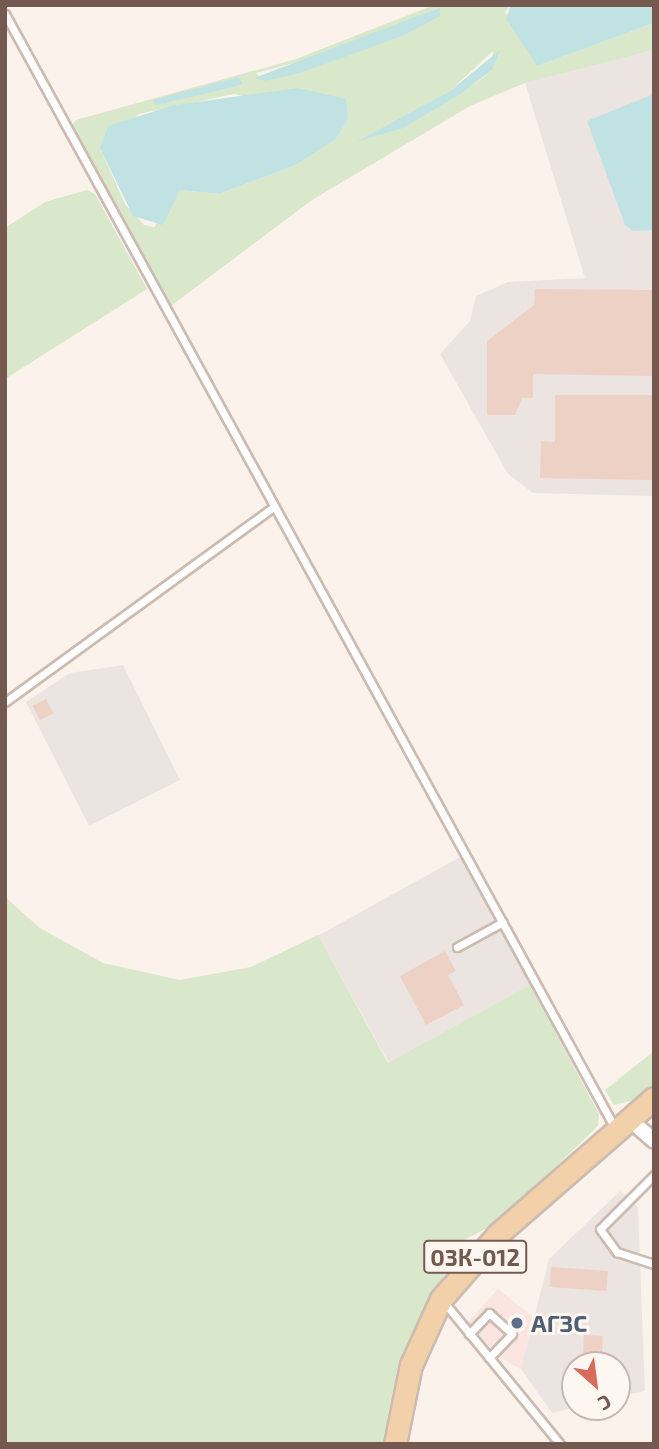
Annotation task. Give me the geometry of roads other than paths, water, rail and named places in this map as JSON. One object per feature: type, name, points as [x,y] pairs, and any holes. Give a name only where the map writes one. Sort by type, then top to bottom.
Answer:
[{"type":"main road","name":"03К-012","points":[[395,1444],[411,1365],[441,1299],[498,1234],[654,1098]]},
{"type":"street","points":[[622,1124],[654,1141]]},
{"type":"lane","points":[[5,14],[272,508],[503,922],[622,1124]]},
{"type":"lane","points":[[5,702],[272,508]]},
{"type":"lane","points":[[457,947],[503,922]]},
{"type":"lane","points":[[654,1175],[600,1229],[617,1252],[654,1264]]},
{"type":"lane","points":[[441,1299],[561,1444]]},
{"type":"lane","points":[[469,1334],[489,1312],[512,1334],[489,1358]]},
{"type":"water","points":[[511,5],[654,5],[654,23],[537,66],[506,18]]},
{"type":"water","points":[[439,8],[441,16],[405,35],[300,73],[265,81],[254,78]]},
{"type":"water","points":[[500,50],[492,70],[459,95],[403,128],[356,142],[450,91]]},
{"type":"water","points":[[239,77],[242,84],[234,87],[156,105],[152,100]]},
{"type":"water","points":[[298,88],[346,99],[348,120],[335,140],[296,165],[219,194],[180,190],[163,225],[133,216],[100,148],[108,126],[174,105]]},
{"type":"water","points":[[654,94],[654,230],[633,231],[625,225],[587,121]]},
{"type":"place","name":"АГЗС","points":[[517,1323]]}]
